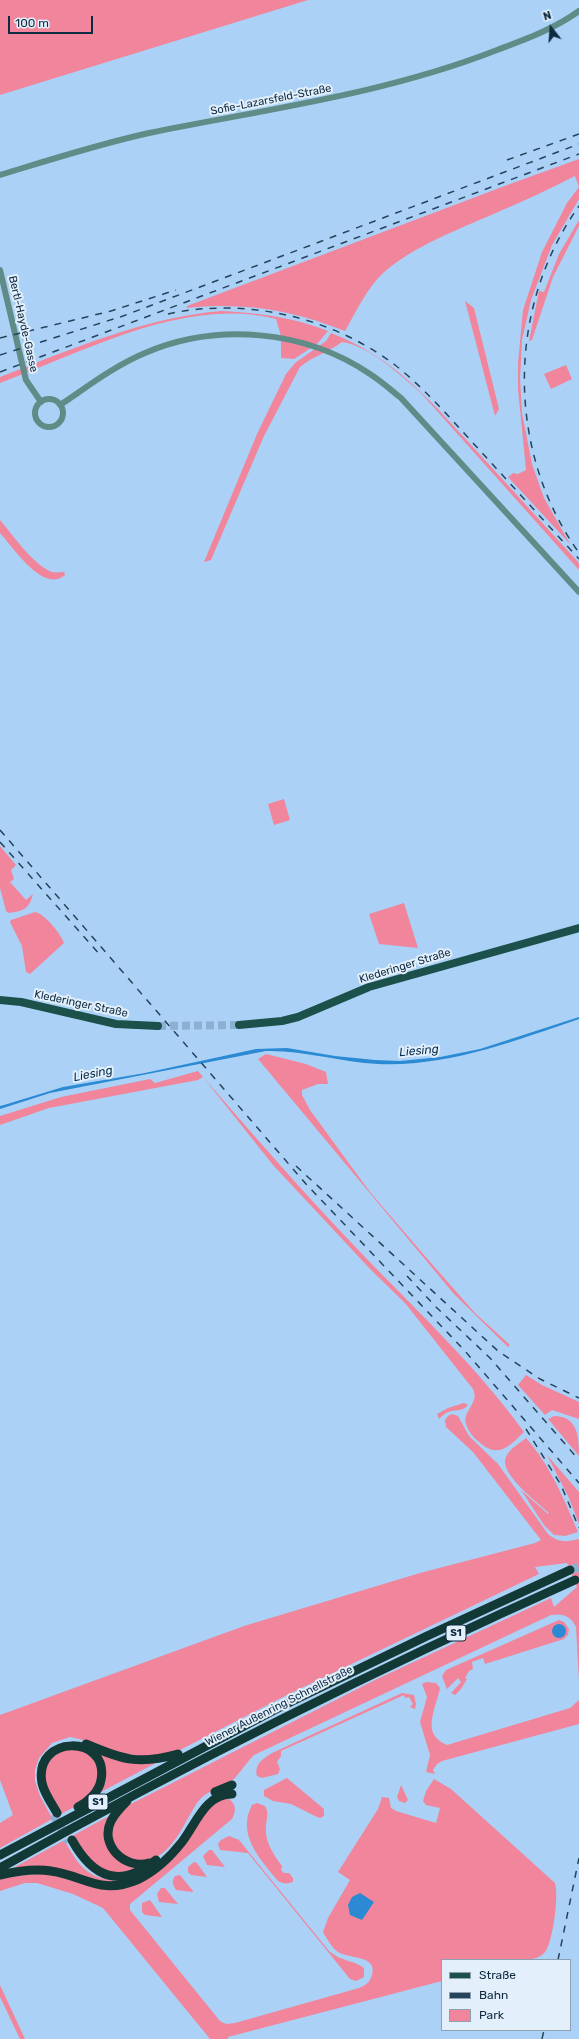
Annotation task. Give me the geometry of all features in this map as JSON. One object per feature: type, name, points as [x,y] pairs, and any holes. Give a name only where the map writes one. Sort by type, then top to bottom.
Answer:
[{"type":"highway","name":"Wiener Außenring Schnellstraße","points":[[0,1855],[196,1749],[357,1669],[570,1570]]},
{"type":"highway","name":"Wiener Außenring Schnellstraße","points":[[0,1868],[133,1794],[339,1689],[448,1637],[575,1580]]},
{"type":"highway","points":[[0,1855],[13,1844],[82,1806],[96,1793],[103,1774],[100,1764],[95,1756],[88,1749],[79,1746],[67,1745],[57,1749],[49,1755],[41,1772],[42,1783],[56,1814],[40,1789],[38,1772],[40,1762],[46,1752],[55,1745],[67,1741],[81,1742],[129,1760],[146,1761],[162,1760],[196,1749]]},
{"type":"highway","points":[[0,1875],[28,1870],[51,1871],[90,1884],[114,1886],[139,1878],[150,1873],[178,1839],[200,1804],[208,1796],[232,1785]]},
{"type":"highway","points":[[133,1794],[118,1810],[111,1821],[109,1829],[111,1846],[124,1860],[132,1864],[156,1864]]},
{"type":"highway","points":[[70,1841],[83,1864],[92,1872],[102,1877],[126,1879],[156,1864],[182,1842],[204,1808],[211,1800],[219,1796],[232,1794]]},
{"type":"main road","name":"Klederinger Straße","points":[[239,1025],[282,1021],[298,1017],[369,987],[579,928]]},
{"type":"main road","name":"Klederinger Straße","points":[[0,1000],[21,1002],[116,1024],[158,1026]]},
{"type":"street","name":"Sofie-Lazarsfeld-Straße","points":[[0,175],[129,138],[281,109],[407,81],[460,65],[542,32],[563,23],[579,11]]},
{"type":"street","name":"Bertl-Hayde-Gasse","points":[[0,270],[26,380],[41,402]]},
{"type":"street","points":[[60,405],[128,361],[163,346],[182,341],[218,335],[258,335],[286,339],[315,347],[342,358],[370,374],[401,398],[579,592]]},
{"type":"street","points":[[53,400],[60,405],[62,410],[61,419],[54,425],[45,426],[41,424],[36,417],[36,408],[41,402],[53,400]]},
{"type":"green space","points":[[0,0],[308,0],[0,95]]},
{"type":"green space","points":[[579,159],[579,187],[575,176],[556,186],[438,238],[396,263],[377,279],[362,300],[345,331],[306,318],[268,309],[229,306],[187,308],[187,306]]},
{"type":"green space","points":[[579,187],[579,199],[552,245],[531,300],[522,340],[520,378],[522,413],[532,464],[544,498],[570,544],[508,477],[513,473],[518,474],[526,470],[518,389],[518,363],[523,310],[542,252],[567,203]]},
{"type":"green space","points":[[579,220],[579,226],[553,277],[532,340],[529,341],[539,291],[544,292],[559,254]]},
{"type":"green space","points":[[465,301],[474,308],[499,409],[495,416]]},
{"type":"green space","points":[[221,311],[275,316],[302,322],[328,331],[317,344],[294,359],[281,358],[281,336],[276,319],[241,314],[206,315],[171,321],[135,331],[100,343],[0,383],[0,377],[108,336],[164,320]]},
{"type":"green space","points":[[331,333],[353,343],[373,354],[392,367],[425,396],[579,563],[579,570],[421,393],[374,355],[363,349],[342,342],[300,367],[264,436],[211,560],[204,562],[257,434],[286,374],[295,363],[326,341]]},
{"type":"green space","points":[[566,365],[572,379],[551,389],[544,374]]},
{"type":"green space","points":[[0,520],[24,549],[38,563],[52,572],[64,572],[65,575],[56,579],[47,578],[38,574],[20,557],[0,533]]},
{"type":"green space","points":[[284,799],[290,820],[274,825],[268,804]]},
{"type":"green space","points":[[0,846],[16,865],[11,870],[14,879],[10,882],[26,900],[33,894],[28,906],[19,911],[9,913],[6,911],[0,888]]},
{"type":"green space","points":[[404,903],[418,948],[379,944],[369,914]]},
{"type":"green space","points":[[35,912],[43,916],[52,925],[64,943],[30,974],[26,972],[22,946],[10,922],[11,920]]},
{"type":"green space","points":[[266,1054],[306,1064],[326,1072],[328,1084],[318,1084],[302,1090],[302,1095],[310,1110],[370,1192],[475,1313],[510,1345],[508,1347],[454,1294],[258,1059]]},
{"type":"green space","points":[[198,1071],[203,1077],[198,1080],[49,1108],[0,1125],[0,1116],[61,1097],[150,1079],[155,1083]]},
{"type":"green space","points":[[203,1077],[324,1213],[448,1342],[506,1408],[524,1432],[513,1442],[503,1449],[492,1450],[479,1442],[473,1436],[467,1427],[465,1419],[473,1403],[475,1394],[473,1389],[405,1303],[371,1270],[273,1165]]},
{"type":"green space","points":[[526,1375],[542,1385],[579,1402],[579,1419],[552,1410],[545,1415],[518,1385]]},
{"type":"green space","points":[[464,1403],[468,1405],[465,1408],[448,1412],[439,1419],[437,1414],[448,1408]]},
{"type":"green space","points":[[452,1414],[458,1416],[469,1436],[498,1464],[548,1534],[555,1539],[563,1541],[579,1539],[579,1682],[576,1627],[572,1620],[566,1616],[559,1614],[551,1615],[254,1755],[228,1784],[207,1793],[200,1799],[174,1841],[155,1858],[146,1861],[138,1861],[129,1858],[122,1854],[113,1841],[113,1823],[123,1808],[375,1680],[551,1598],[554,1607],[577,1587],[567,1563],[535,1567],[539,1574],[287,1695],[178,1751],[150,1758],[109,1751],[83,1740],[70,1737],[52,1743],[39,1758],[35,1770],[35,1781],[40,1796],[51,1816],[59,1811],[45,1785],[43,1771],[54,1753],[73,1747],[92,1756],[98,1769],[96,1786],[81,1803],[0,1848],[0,1823],[13,1815],[0,1780],[0,1715],[244,1626],[420,1573],[535,1543],[541,1540],[473,1452],[446,1427],[445,1420]]},
{"type":"green space","points":[[554,1416],[562,1417],[568,1420],[576,1429],[579,1456],[548,1419]]},
{"type":"green space","points":[[526,1438],[535,1448],[549,1471],[562,1495],[578,1532],[565,1536],[554,1535],[544,1525],[521,1490],[548,1514],[549,1513],[520,1487],[508,1471],[505,1464],[506,1457],[512,1449]]},
{"type":"green space","points":[[547,1455],[579,1492],[579,1524],[569,1498]]},
{"type":"green space","points":[[559,1620],[564,1622],[569,1629],[568,1635],[564,1639],[485,1664],[483,1658],[472,1662],[473,1669],[469,1671],[465,1678],[467,1679],[461,1689],[455,1695],[451,1693],[461,1682],[458,1678],[447,1689],[442,1676],[446,1670]]},
{"type":"green space","points":[[426,1682],[436,1683],[440,1688],[433,1712],[432,1728],[434,1734],[439,1740],[447,1745],[570,1708],[579,1700],[579,1724],[442,1761],[437,1764],[433,1770],[435,1774],[426,1772],[430,1755],[420,1722],[427,1697],[422,1684]]},
{"type":"green space","points":[[402,1693],[414,1695],[416,1704],[415,1709],[410,1707],[413,1704],[409,1697],[405,1698],[404,1695],[281,1751],[281,1756],[277,1762],[280,1769],[278,1774],[262,1778],[257,1776],[256,1772],[258,1765],[272,1753]]},
{"type":"green space","points":[[97,1752],[129,1763],[156,1763],[99,1793]]},
{"type":"green space","points":[[287,1778],[324,1809],[324,1816],[320,1818],[317,1817],[291,1804],[273,1801],[264,1796],[264,1790]]},
{"type":"green space","points":[[434,1779],[451,1789],[555,1883],[556,1897],[553,1929],[548,1947],[543,1954],[532,1959],[441,1959],[441,1981],[228,2037],[228,2039],[210,2039],[103,1908],[73,1894],[37,1883],[25,1883],[0,1891],[0,1878],[45,1873],[95,1887],[157,1869],[204,1811],[226,1797],[235,1806],[235,1812],[232,1819],[130,1904],[130,1910],[220,2021],[226,2024],[235,2023],[359,1988],[369,1981],[373,1969],[371,1964],[367,1961],[338,1952],[323,1932],[328,1918],[350,1880],[338,1872],[378,1809],[382,1797],[389,1798],[391,1808],[396,1811],[436,1823],[440,1808],[426,1805],[423,1801],[426,1791]]},
{"type":"green space","points":[[401,1785],[408,1800],[405,1803],[399,1801],[397,1797]]},
{"type":"green space","points":[[257,1803],[265,1806],[267,1811],[266,1836],[270,1847],[282,1866],[281,1870],[284,1873],[289,1873],[293,1878],[293,1882],[282,1883],[278,1881],[258,1856],[253,1846],[247,1827],[248,1816],[252,1805]]},
{"type":"green space","points":[[109,1816],[107,1846],[141,1867],[125,1873],[107,1873],[96,1868],[72,1839],[66,1843],[76,1860],[88,1871],[102,1878],[122,1881],[110,1883],[13,1868]]},
{"type":"green space","points":[[229,1836],[239,1840],[329,1951],[334,1955],[360,1965],[364,1968],[364,1977],[356,1981],[350,1979],[248,1853],[220,1850],[218,1844],[221,1840]]},
{"type":"green space","points":[[209,1850],[212,1850],[225,1867],[207,1865],[203,1856]]},
{"type":"green space","points":[[194,1862],[197,1863],[207,1877],[191,1875],[188,1872],[188,1867]]},
{"type":"green space","points":[[180,1875],[193,1892],[176,1890],[173,1885],[173,1880],[175,1876]]},
{"type":"green space","points":[[161,1888],[165,1888],[178,1904],[159,1902],[157,1894]]},
{"type":"green space","points":[[150,1900],[162,1917],[145,1915],[142,1912],[142,1903]]},
{"type":"green space","points":[[0,1985],[25,2039],[20,2039],[0,1997]]},
{"type":"water","points":[[579,1017],[579,1019],[505,1044],[455,1057],[430,1061],[404,1064],[378,1064],[294,1052],[266,1051],[50,1093],[0,1109],[0,1106],[63,1087],[145,1073],[256,1049],[287,1048],[335,1056],[400,1061],[440,1057],[480,1049]]},
{"type":"water","points":[[559,1624],[564,1626],[566,1631],[564,1636],[559,1638],[554,1636],[552,1631],[554,1626]]},
{"type":"water","points":[[360,1893],[374,1902],[362,1920],[350,1915],[348,1905],[352,1897]]},
{"type":"tunnel","points":[[158,1026],[239,1025]]},
{"type":"tunnel","points":[[570,1570],[579,1567]]},
{"type":"tunnel","points":[[54,1815],[69,1842]]},
{"type":"railway","points":[[507,160],[579,134]]},
{"type":"railway","points":[[0,355],[123,316],[579,144]]},
{"type":"railway","points":[[0,372],[579,154]]},
{"type":"railway","points":[[577,550],[554,510],[537,467],[527,423],[524,378],[528,332],[538,288],[555,246],[579,206]]},
{"type":"railway","points":[[0,338],[111,311],[176,290]]},
{"type":"railway","points":[[168,314],[197,309],[227,308],[257,310],[287,315],[316,323],[344,334],[370,348],[395,365],[430,397],[579,559]]},
{"type":"railway","points":[[0,830],[306,1184],[465,1351],[579,1483]]},
{"type":"railway","points":[[0,842],[101,956]]},
{"type":"railway","points":[[296,1166],[498,1351],[540,1379],[579,1398]]},
{"type":"railway","points":[[407,1276],[437,1308],[490,1358],[579,1460]]},
{"type":"railway","points":[[526,1429],[561,1485],[579,1528]]},
{"type":"railway","points":[[558,1959],[579,1858]]},
{"type":"railway","points":[[542,2039],[544,2031]]},
{"type":"water label","name":"Liesing","points":[[419,1051]]},
{"type":"water label","name":"Liesing","points":[[93,1074]]}]
